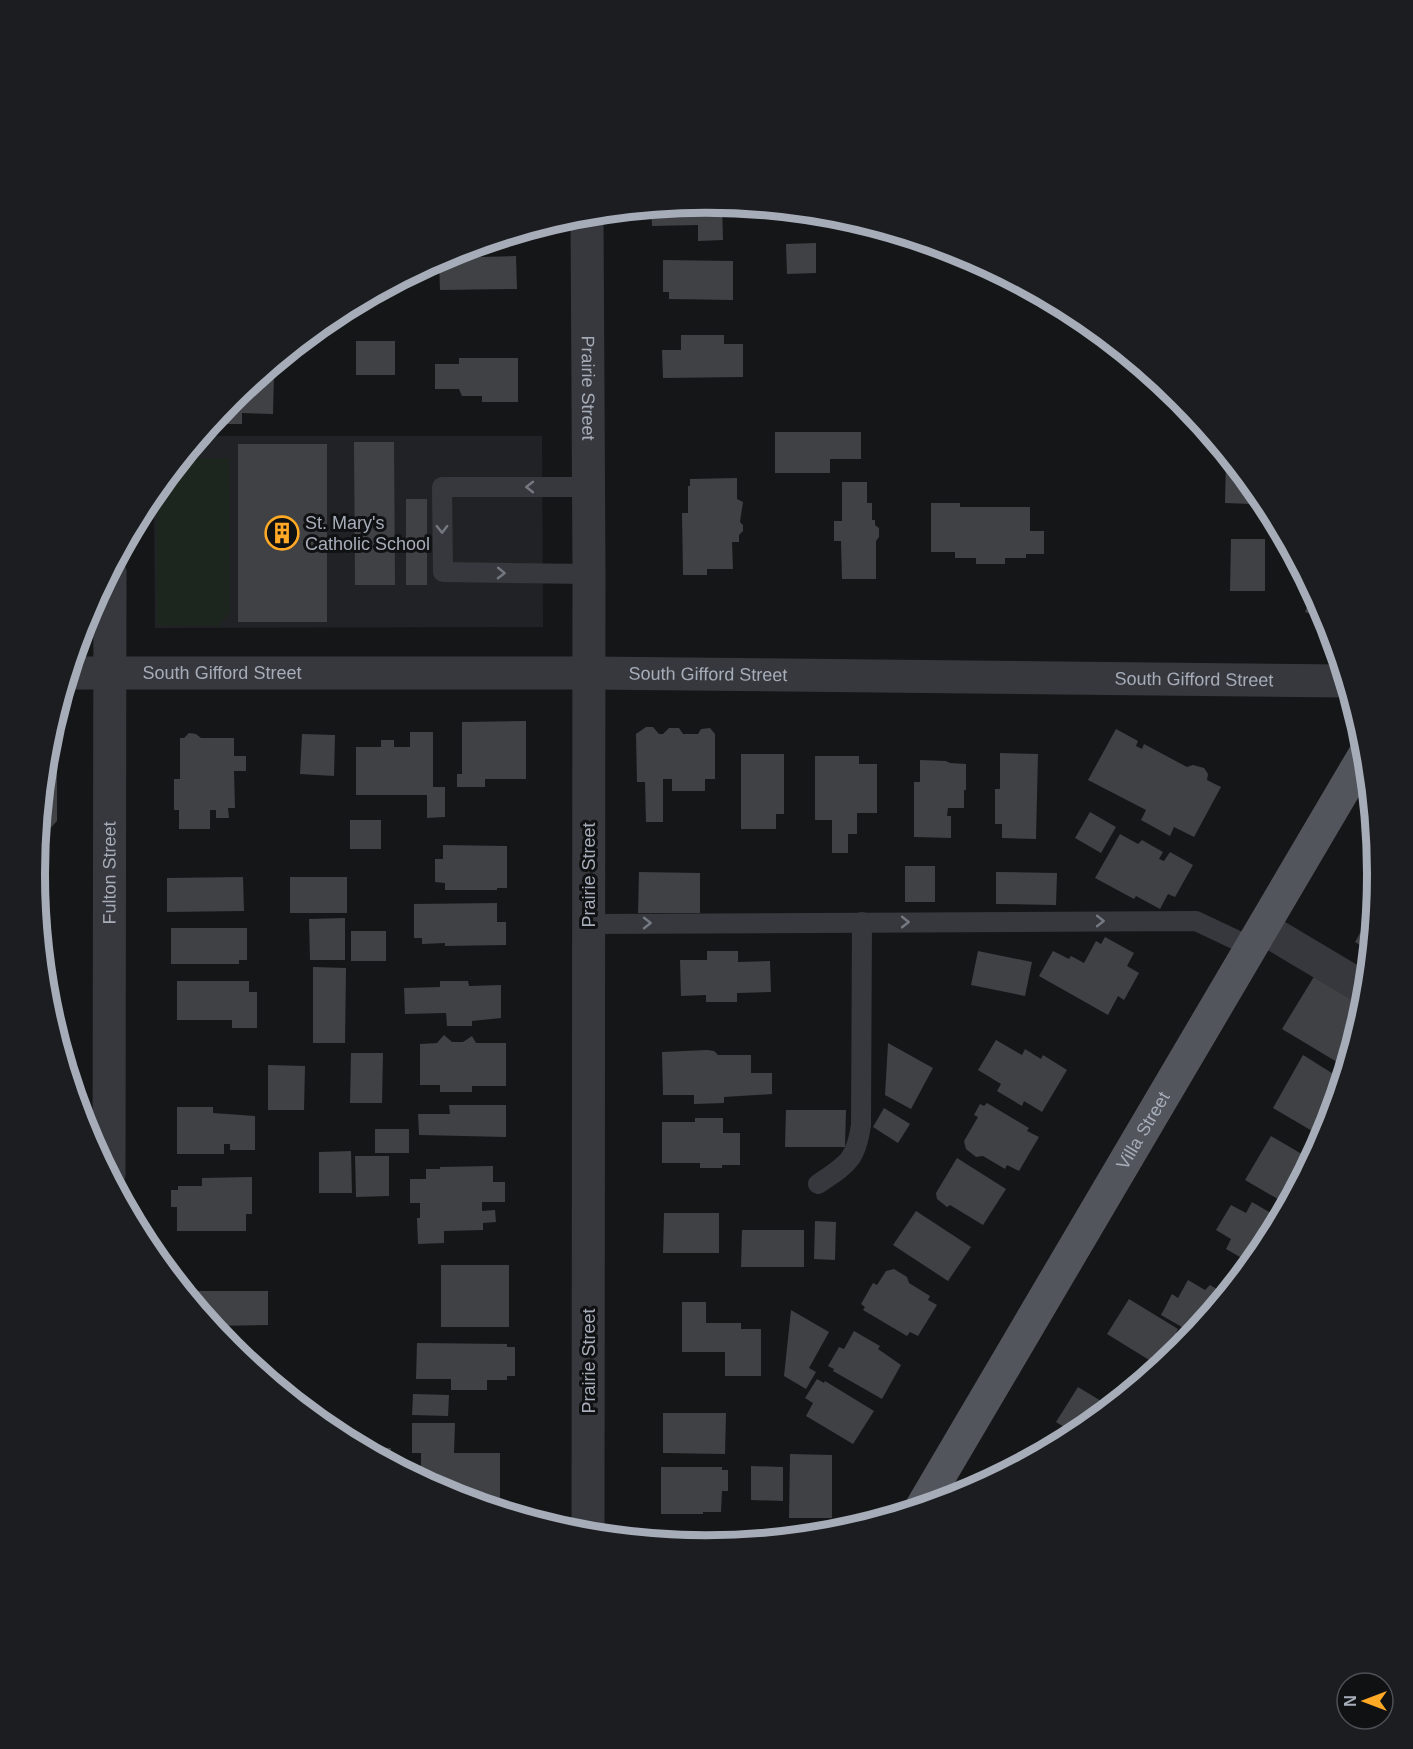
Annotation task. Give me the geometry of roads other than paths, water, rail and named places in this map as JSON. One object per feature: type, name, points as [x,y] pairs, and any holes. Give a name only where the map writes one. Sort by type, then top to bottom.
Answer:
[{"type":"main road","name":"Villa Street","points":[[927,1498],[1358,765]]},
{"type":"street","name":"Prairie Street","points":[[587,224],[588,1525]]},
{"type":"street","name":"Fulton Street","points":[[100,1139],[110,588]]},
{"type":"street","name":"South Gifford Street","points":[[77,673],[589,673],[1339,681]]},
{"type":"street","points":[[1257,938],[1358,986]]},
{"type":"lane","points":[[588,487],[442,487],[443,572],[589,574]]},
{"type":"lane","points":[[589,924],[1196,921],[1257,938]]},
{"type":"lane","points":[[818,1184],[848,1163],[858,1146],[861,1125],[862,922]]},
{"type":"place","name":"St. Mary's Catholic School","points":[[282,533]]}]
